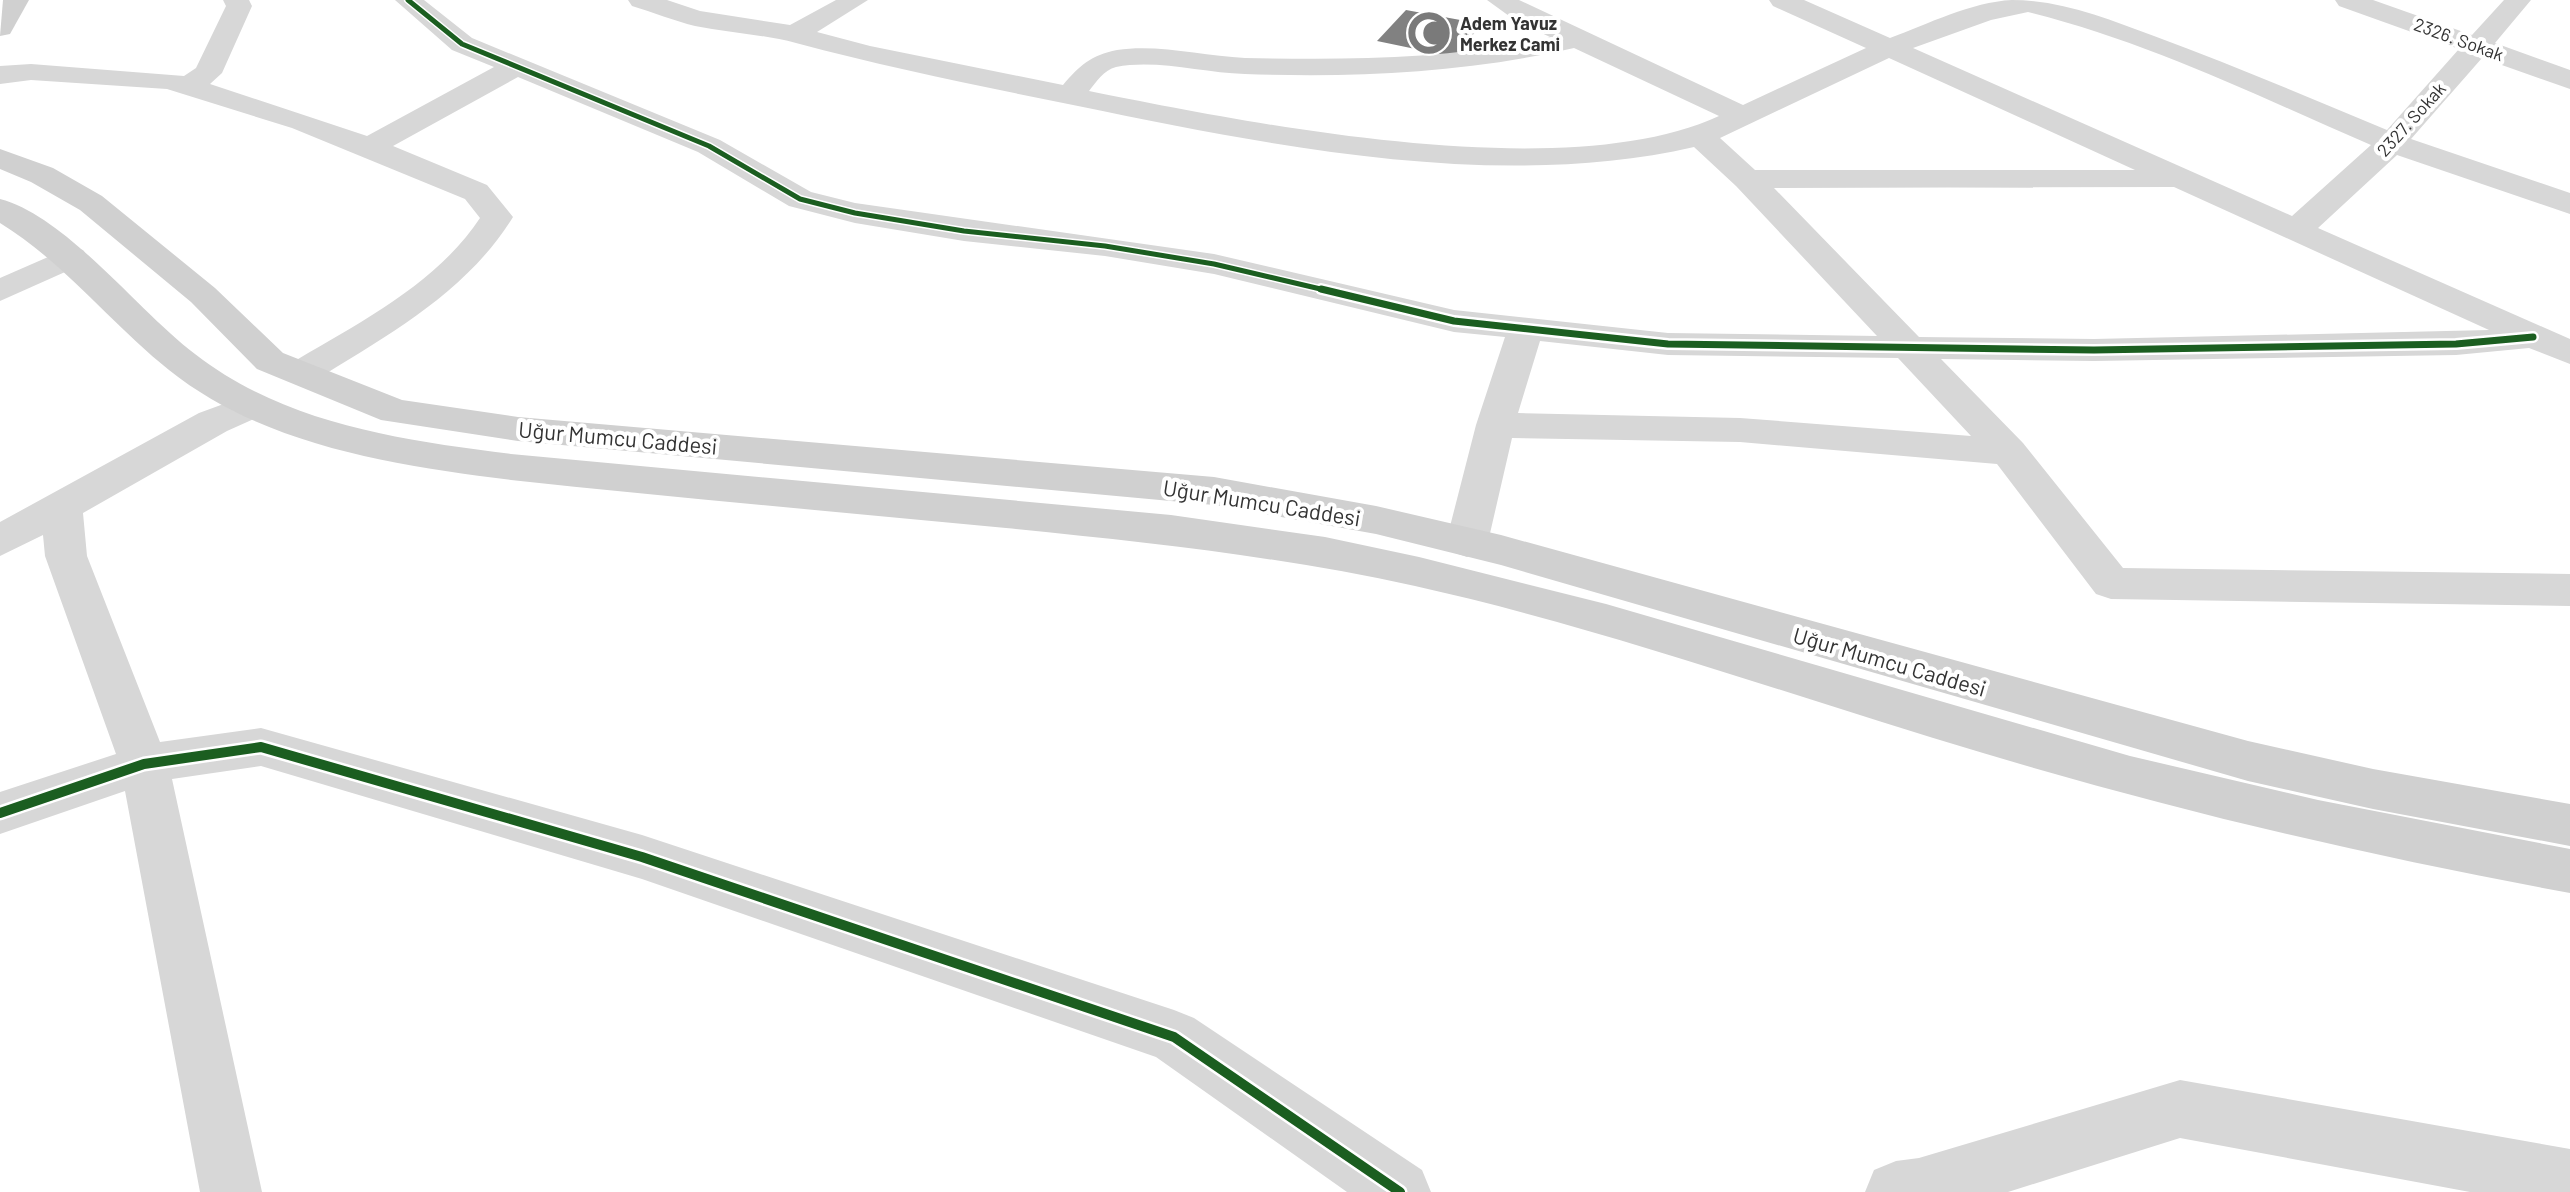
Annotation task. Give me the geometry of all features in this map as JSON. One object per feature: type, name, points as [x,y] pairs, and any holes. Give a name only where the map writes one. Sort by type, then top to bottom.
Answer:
[{"type":"main road","points":[[0,28],[16,0]]},
{"type":"main road","name":"Uğur Mumcu Caddesi","points":[[0,158],[42,175],[91,203],[203,295],[270,361],[345,394],[395,411],[460,421],[1214,491],[1376,520],[1467,542],[2248,761],[2373,789],[2570,825]]},
{"type":"main road","name":"Uğur Mumcu Caddesi","points":[[0,209],[71,257],[156,339],[208,382],[251,406],[332,435],[511,466],[1160,528],[1326,552],[1517,596],[2053,754],[2249,806],[2457,852],[2570,871]]},
{"type":"street","points":[[187,87],[208,73],[239,6],[236,0]]},
{"type":"street","points":[[408,0],[462,44],[709,146],[800,199],[855,213],[964,231],[1105,246],[1214,264],[1454,321],[1668,344],[1913,349],[2456,344],[2533,337]]},
{"type":"street","points":[[641,0],[696,18],[794,34],[866,54],[1170,116],[1395,150],[1578,156],[1648,148],[1700,136],[1888,48],[1984,13],[2028,4],[2069,14],[2210,66],[2392,143],[2570,204]]},
{"type":"street","points":[[794,34],[855,0]]},
{"type":"street","points":[[1500,0],[1576,39],[1741,115]]},
{"type":"street","points":[[1782,0],[2570,353]]},
{"type":"street","name":"2326. Sokak","points":[[2348,0],[2570,80]]},
{"type":"street","name":"2327. Sokak","points":[[2296,230],[2392,143],[2518,0]]},
{"type":"street","points":[[1069,96],[1100,63],[1122,59],[1208,65],[1406,66],[1520,54],[1576,39]]},
{"type":"street","points":[[368,148],[516,67]]},
{"type":"street","points":[[0,75],[45,73],[170,81],[303,122],[476,192],[497,217],[488,236],[405,308],[301,373]]},
{"type":"street","points":[[1700,136],[1747,179],[2009,452],[2111,583],[2489,586],[2570,590]]},
{"type":"street","points":[[1747,179],[2182,179]]},
{"type":"street","points":[[0,291],[71,257]]},
{"type":"street","points":[[1467,542],[1495,425],[1525,330]]},
{"type":"street","points":[[0,541],[213,422],[251,406]]},
{"type":"street","points":[[1495,425],[1740,430],[2009,452]]},
{"type":"street","points":[[62,508],[66,556],[144,764],[231,1192]]},
{"type":"street","points":[[0,813],[144,764],[261,747],[642,857],[1174,1037],[1400,1192]]},
{"type":"street","points":[[1896,1192],[1919,1189],[2180,1109],[2570,1180]]},
{"type":"building","name":"Adem Yavuz Merkez Cami","points":[[1406,10],[1482,24],[1454,57],[1377,41]]},
{"type":"cycle path","points":[[408,0],[462,44],[709,146],[800,199],[855,213],[964,231],[1105,246],[1214,264],[1454,321],[1668,344],[2094,350],[2456,344],[2533,337]]},
{"type":"cycle path","points":[[0,813],[144,764],[261,747],[642,857],[1174,1037],[1400,1192]]},
{"type":"place","name":"Adem Yavuz Merkez Cami","points":[[1429,33]]}]
